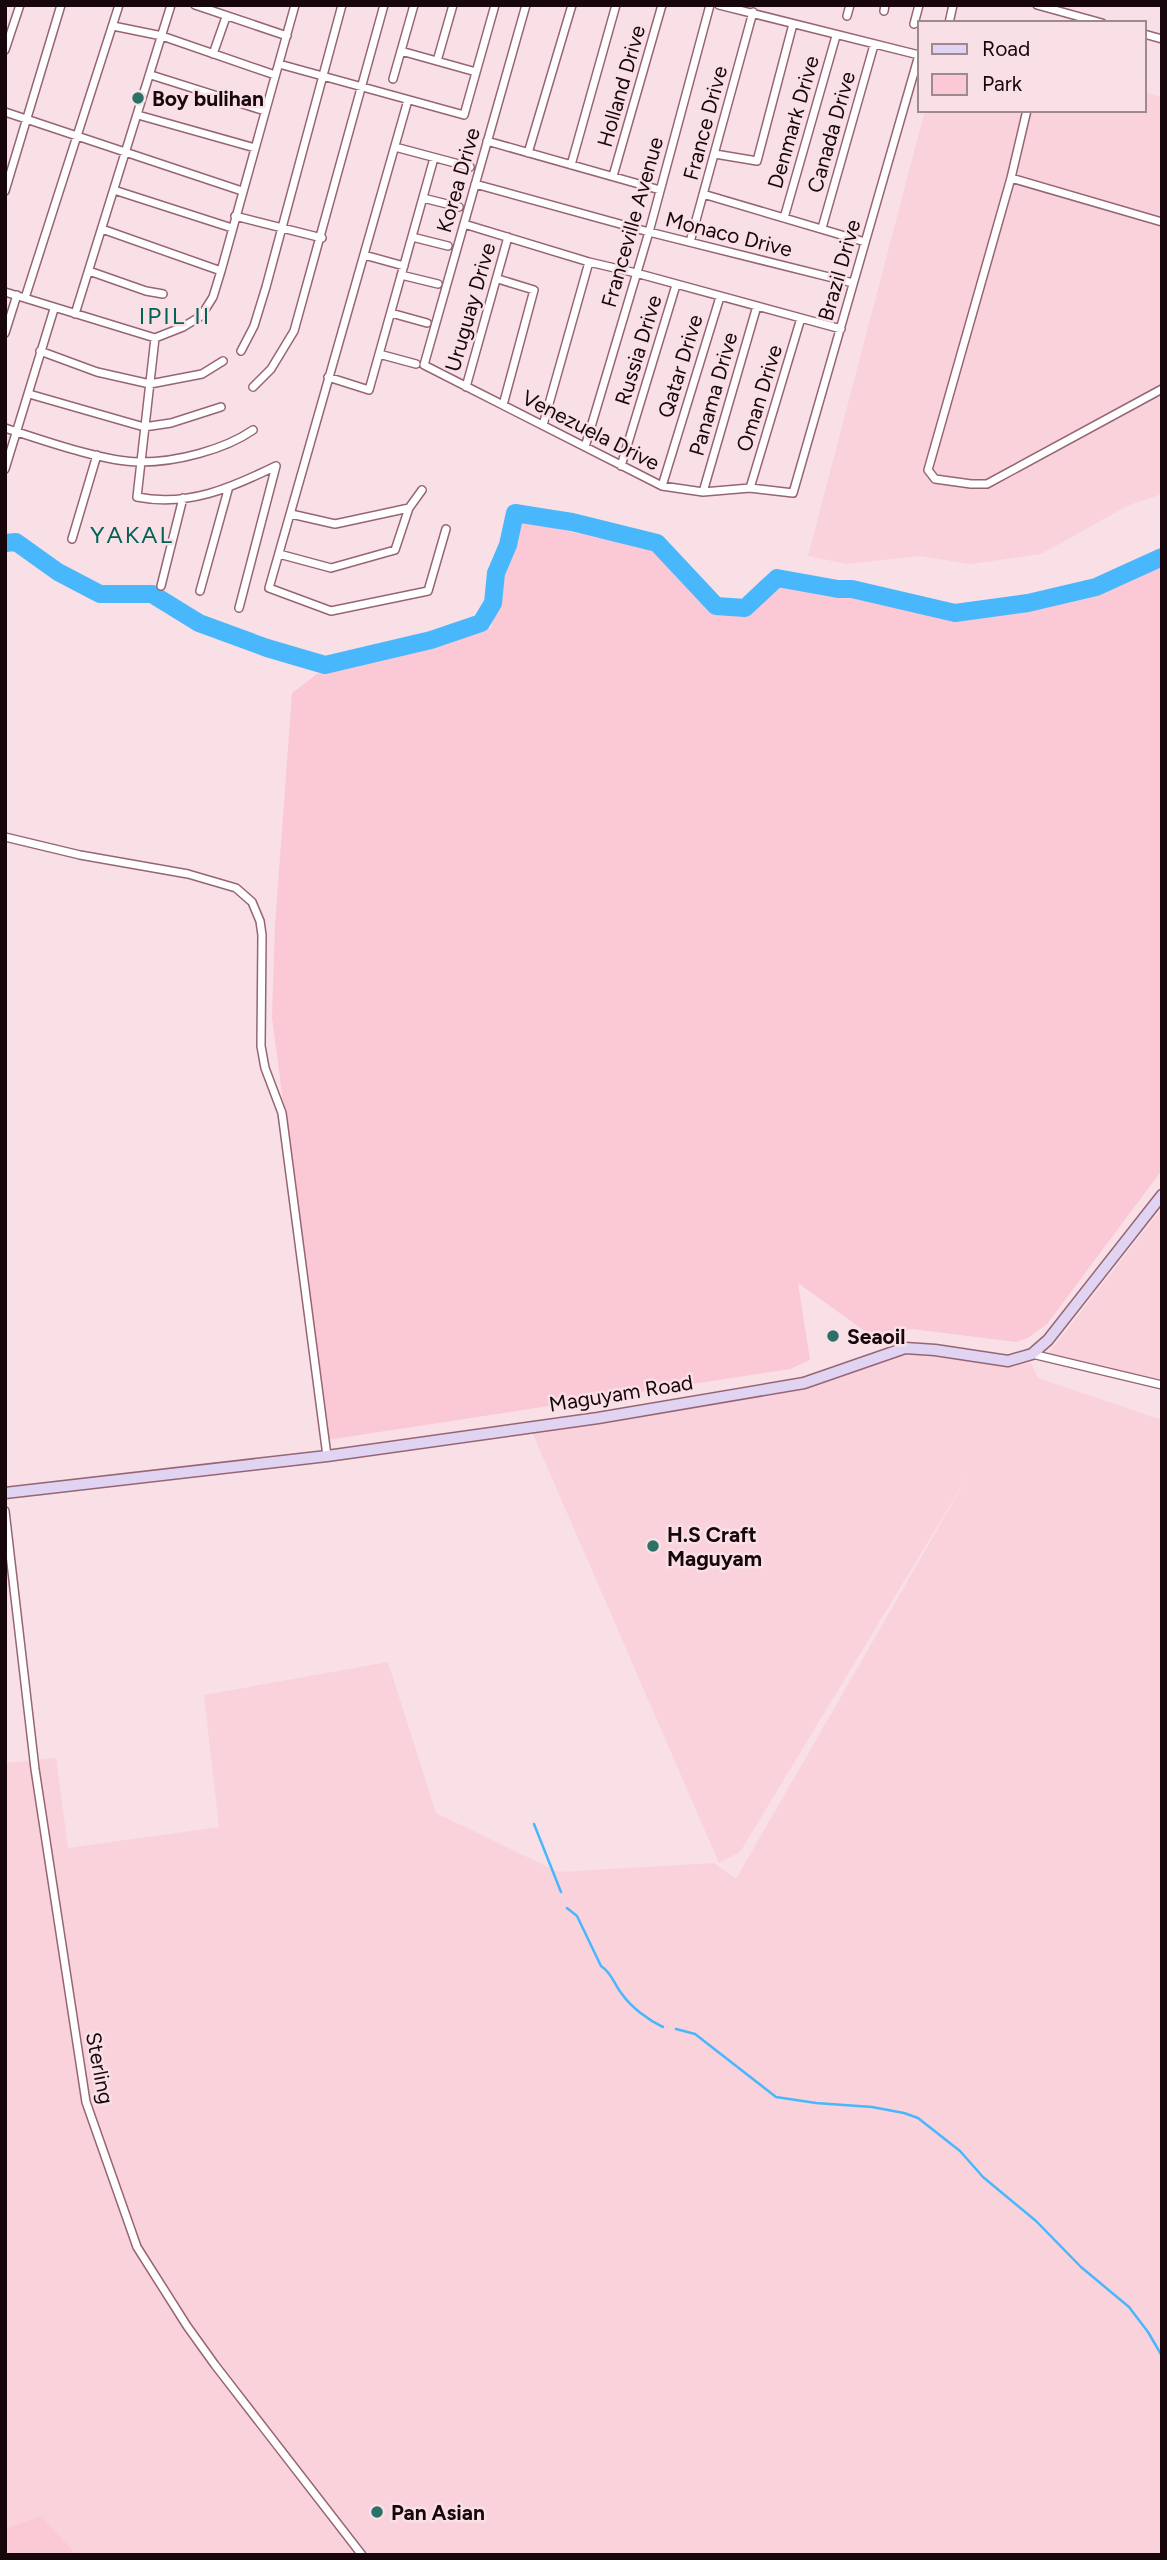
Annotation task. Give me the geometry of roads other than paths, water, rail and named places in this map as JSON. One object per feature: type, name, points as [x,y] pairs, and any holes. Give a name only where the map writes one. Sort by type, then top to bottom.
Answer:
[{"type":"main road","points":[[1032,1354],[1048,1340],[1162,1195]]},
{"type":"main road","name":"Maguyam Road","points":[[5,1493],[327,1455],[598,1418],[804,1383],[905,1348],[935,1350],[998,1361],[1021,1359],[1032,1354]]},
{"type":"street","points":[[5,50],[20,5]]},
{"type":"street","points":[[5,191],[61,5]]},
{"type":"street","points":[[5,333],[21,297],[119,5]]},
{"type":"street","points":[[75,314],[171,5]]},
{"type":"street","points":[[195,5],[286,36]]},
{"type":"street","points":[[5,292],[155,338],[183,327],[201,316],[213,297],[221,271],[295,5]]},
{"type":"street","points":[[241,351],[254,326],[342,5]]},
{"type":"street","points":[[253,387],[271,369],[294,331],[322,238],[384,5]]},
{"type":"street","points":[[393,79],[415,5]]},
{"type":"street","points":[[437,61],[453,5]]},
{"type":"street","points":[[279,64],[464,115],[495,5]]},
{"type":"street","name":"Korea Drive","points":[[420,364],[464,224],[526,5]]},
{"type":"street","points":[[528,153],[572,5]]},
{"type":"street","points":[[571,165],[616,5]]},
{"type":"street","name":"Holland Drive","points":[[613,176],[662,5]]},
{"type":"street","name":"Franceville Avenue","points":[[585,447],[649,232],[710,5]]},
{"type":"street","points":[[719,5],[918,55]]},
{"type":"street","points":[[847,16],[850,5]]},
{"type":"street","points":[[914,24],[919,5]]},
{"type":"street","points":[[1037,5],[1095,21]]},
{"type":"street","name":"France Drive","points":[[690,242],[753,12]]},
{"type":"street","points":[[214,54],[226,17]]},
{"type":"street","points":[[715,154],[757,160],[793,24]]},
{"type":"street","points":[[113,26],[162,36],[275,75]]},
{"type":"street","name":"Denmark Drive","points":[[784,218],[836,36]]},
{"type":"street","name":"Canada Drive","points":[[822,228],[874,45]]},
{"type":"street","points":[[401,51],[476,72]]},
{"type":"street","name":"Brazil Drive","points":[[793,493],[918,58]]},
{"type":"street","points":[[151,75],[265,111]]},
{"type":"street","points":[[408,100],[269,588],[331,611],[428,591],[446,529]]},
{"type":"street","points":[[5,112],[242,191]]},
{"type":"street","points":[[1027,112],[1011,178],[928,470],[935,479],[987,484],[1162,389]]},
{"type":"street","points":[[138,115],[255,148]]},
{"type":"street","points":[[487,141],[660,190]]},
{"type":"street","points":[[395,147],[470,167]]},
{"type":"street","points":[[328,377],[369,390],[434,158]]},
{"type":"street","points":[[1011,178],[1162,222]]},
{"type":"street","name":"Monaco Drive","points":[[475,184],[649,232],[853,283]]},
{"type":"street","points":[[114,190],[232,228]]},
{"type":"street","points":[[703,194],[865,242]]},
{"type":"street","points":[[423,198],[459,207]]},
{"type":"street","points":[[236,216],[322,238]]},
{"type":"street","points":[[464,224],[589,262],[841,329]]},
{"type":"street","points":[[102,229],[221,271]]},
{"type":"street","points":[[412,237],[448,246]]},
{"type":"street","name":"Uruguay Drive","points":[[466,387],[508,237]]},
{"type":"street","points":[[364,255],[404,266]]},
{"type":"street","points":[[543,425],[589,262]]},
{"type":"street","points":[[89,271],[145,291],[163,294]]},
{"type":"street","points":[[401,275],[438,285]]},
{"type":"street","points":[[498,279],[534,290],[503,405]]},
{"type":"street","name":"Russia Drive","points":[[621,466],[676,285]]},
{"type":"street","name":"Qatar Drive","points":[[662,486],[720,296]]},
{"type":"street","name":"Panama Drive","points":[[703,492],[757,306]]},
{"type":"street","points":[[5,469],[54,309]]},
{"type":"street","points":[[391,313],[427,323]]},
{"type":"street","name":"Oman Drive","points":[[750,488],[801,318]]},
{"type":"street","points":[[155,338],[137,497],[160,501],[228,490],[276,467],[239,608]]},
{"type":"street","points":[[40,351],[97,372],[150,384],[202,374],[223,361]]},
{"type":"street","name":"Venezuela Drive","points":[[379,354],[420,364],[662,486],[703,492],[750,488],[793,493]]},
{"type":"street","points":[[29,394],[144,427],[170,423],[221,407]]},
{"type":"street","points":[[5,428],[97,455],[139,463],[204,452],[242,438],[253,430]]},
{"type":"street","points":[[72,539],[97,455]]},
{"type":"street","points":[[200,591],[228,490]]},
{"type":"street","points":[[279,554],[331,568],[395,550],[409,508],[422,490]]},
{"type":"street","points":[[161,586],[183,498]]},
{"type":"street","points":[[291,514],[335,524],[409,508]]},
{"type":"street","points":[[5,837],[80,855],[188,874],[236,888],[252,902],[260,920],[262,935],[261,1046],[265,1068],[282,1113],[327,1455]]},
{"type":"street","points":[[1032,1354],[1162,1385]]},
{"type":"street","name":"Sterling","points":[[5,1511],[35,1769],[86,2102],[137,2247],[215,2365],[362,2555]]},
{"type":"waterway","points":[[5,543],[16,542],[58,572],[100,594],[152,594],[199,623],[267,648],[325,665],[431,640],[481,623],[493,603],[496,573],[508,545],[515,513],[572,522],[657,543],[716,606],[745,608],[777,578],[852,589],[955,613],[1028,603],[1096,587],[1162,557]]},
{"type":"waterway","points":[[534,1824],[561,1892]]},
{"type":"waterway","points":[[567,1908],[577,1916],[601,1966],[626,1999],[640,2013],[663,2027]]},
{"type":"waterway","points":[[676,2029],[695,2034],[776,2097],[872,2107],[918,2118],[960,2151],[983,2177],[1036,2221],[1081,2267],[1129,2307],[1162,2356]]},
{"type":"place","name":"Boy bulihan","points":[[138,98]]},
{"type":"place","name":"Seaoil","points":[[833,1336]]},
{"type":"place","name":"H.S Craft Maguyam","points":[[653,1546]]},
{"type":"place","name":"Pan Asian","points":[[377,2512]]},
{"type":"district","name":"IPIL II","points":[[175,315]]},
{"type":"district","name":"YAKAL","points":[[132,534]]}]
